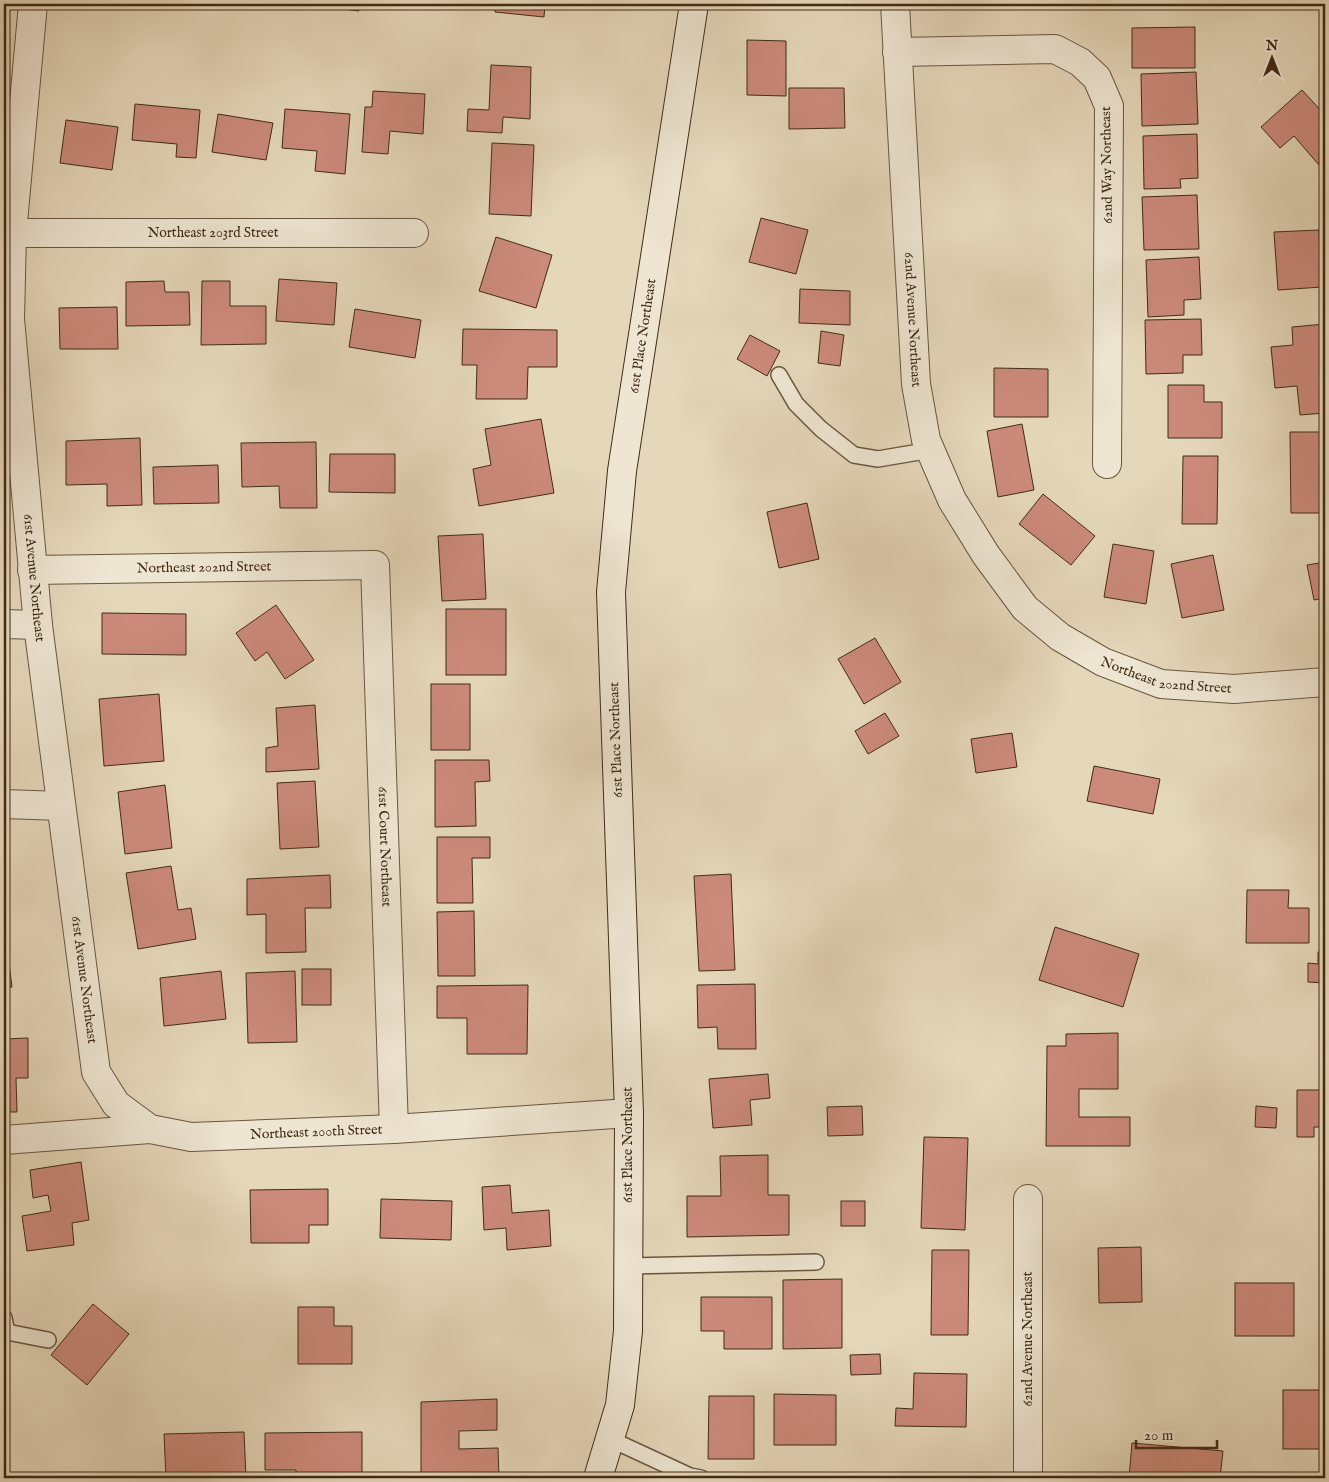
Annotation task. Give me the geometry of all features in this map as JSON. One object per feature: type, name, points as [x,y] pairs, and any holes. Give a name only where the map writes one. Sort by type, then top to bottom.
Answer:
[{"type":"street","name":"61st Avenue Northeast","points":[[33,4],[12,233],[7,319],[32,570],[96,1072],[116,1104],[150,1129]]},
{"type":"street","name":"61st Place Northeast","points":[[598,1478],[620,1405],[628,1331],[629,1113],[610,592],[622,471],[694,4]]},
{"type":"street","name":"62nd Avenue Northeast","points":[[895,4],[916,384],[926,440],[952,500],[986,555],[1025,608]]},
{"type":"street","name":"62nd Way Northeast","points":[[897,52],[1055,49],[1080,62],[1097,78],[1109,106],[1107,464]]},
{"type":"street","name":"Northeast 203rd Street","points":[[12,233],[414,233]]},
{"type":"street","name":"Northeast 202nd Street","points":[[32,570],[376,565]]},
{"type":"street","name":"61st Court Northeast","points":[[376,565],[394,1129]]},
{"type":"street","name":"Northeast 202nd Street","points":[[1025,608],[1060,637],[1103,662],[1161,684],[1234,689],[1325,682]]},
{"type":"street","points":[[4,624],[38,625]]},
{"type":"street","points":[[4,804],[61,806]]},
{"type":"street","name":"Northeast 200th Street","points":[[4,1140],[150,1129],[191,1137],[394,1129],[629,1113]]},
{"type":"street","name":"62nd Avenue Northeast","points":[[1028,1199],[1028,1478]]},
{"type":"lane","points":[[779,375],[796,404],[821,429],[854,455],[878,459],[931,450]]},
{"type":"lane","points":[[628,1266],[816,1262]]},
{"type":"lane","points":[[4,1318],[7,1332],[48,1340]]},
{"type":"lane","points":[[610,1439],[690,1476],[701,1478]]},
{"type":"building","points":[[328,4],[359,4],[359,11],[328,7]]},
{"type":"building","points":[[495,4],[545,4],[544,17],[495,12]]},
{"type":"building","points":[[766,4],[809,4],[809,9],[766,9]]},
{"type":"building","points":[[1195,27],[1195,68],[1132,68],[1132,28]]},
{"type":"building","points":[[747,40],[786,41],[786,96],[747,95]]},
{"type":"building","points":[[491,65],[531,67],[530,119],[503,117],[502,133],[467,131],[468,109],[489,110]]},
{"type":"building","points":[[1196,72],[1198,124],[1142,126],[1141,74]]},
{"type":"building","points":[[789,88],[844,88],[845,128],[789,129]]},
{"type":"building","points":[[1302,90],[1325,115],[1325,172],[1294,136],[1280,148],[1261,127]]},
{"type":"building","points":[[373,91],[425,94],[423,134],[390,131],[388,154],[362,152],[365,107],[372,107]]},
{"type":"building","points":[[135,104],[200,110],[196,158],[176,157],[177,144],[132,140]]},
{"type":"building","points":[[285,109],[350,114],[345,174],[315,171],[317,151],[282,148]]},
{"type":"building","points":[[218,114],[273,123],[266,160],[212,152]]},
{"type":"building","points":[[66,120],[118,127],[112,170],[60,163]]},
{"type":"building","points":[[1197,134],[1198,178],[1180,179],[1181,188],[1144,189],[1143,136]]},
{"type":"building","points":[[492,143],[534,145],[531,216],[489,214]]},
{"type":"building","points":[[1197,195],[1199,249],[1144,250],[1142,197]]},
{"type":"building","points":[[761,218],[808,230],[796,274],[749,262]]},
{"type":"building","points":[[1319,230],[1322,287],[1278,290],[1274,232]]},
{"type":"building","points":[[496,237],[552,255],[536,308],[479,291]]},
{"type":"building","points":[[1199,257],[1201,299],[1184,300],[1184,315],[1148,317],[1146,260]]},
{"type":"building","points":[[279,279],[337,283],[334,325],[276,321]]},
{"type":"building","points":[[164,281],[165,292],[189,292],[190,325],[126,326],[126,282]]},
{"type":"building","points":[[202,281],[230,281],[230,306],[266,306],[266,344],[201,345]]},
{"type":"building","points":[[800,289],[850,291],[850,325],[799,323]]},
{"type":"building","points":[[117,307],[118,349],[60,349],[59,308]]},
{"type":"building","points":[[355,309],[421,320],[415,358],[349,347]]},
{"type":"building","points":[[1201,319],[1202,355],[1183,355],[1183,373],[1146,374],[1145,320]]},
{"type":"building","points":[[1325,324],[1325,413],[1300,415],[1297,386],[1275,388],[1271,347],[1293,345],[1292,327]]},
{"type":"building","points":[[463,329],[557,330],[557,367],[528,367],[527,399],[476,399],[477,365],[462,365]]},
{"type":"building","points":[[821,331],[844,335],[840,366],[818,363]]},
{"type":"building","points":[[750,335],[780,351],[767,376],[737,359]]},
{"type":"building","points":[[994,368],[1048,369],[1048,417],[994,417]]},
{"type":"building","points":[[1168,385],[1204,385],[1204,402],[1222,402],[1222,438],[1168,438]]},
{"type":"building","points":[[541,419],[554,493],[479,506],[473,469],[491,465],[485,429]]},
{"type":"building","points":[[1022,424],[1034,490],[998,497],[987,431]]},
{"type":"building","points":[[1290,432],[1325,432],[1325,513],[1291,513]]},
{"type":"building","points":[[140,438],[142,505],[107,506],[107,484],[66,485],[66,441]]},
{"type":"building","points":[[316,442],[317,508],[280,508],[279,486],[242,487],[241,443]]},
{"type":"building","points":[[330,454],[395,454],[395,493],[329,492]]},
{"type":"building","points":[[1183,456],[1218,456],[1217,524],[1182,524]]},
{"type":"building","points":[[218,465],[219,503],[154,504],[153,467]]},
{"type":"building","points":[[1043,494],[1095,536],[1071,565],[1019,524]]},
{"type":"building","points":[[807,503],[819,559],[779,568],[767,512]]},
{"type":"building","points":[[483,534],[486,599],[442,601],[438,536]]},
{"type":"building","points":[[1113,544],[1154,551],[1146,604],[1104,597]]},
{"type":"building","points":[[1213,555],[1224,610],[1182,618],[1171,564]]},
{"type":"building","points":[[1325,562],[1325,598],[1314,600],[1307,565]]},
{"type":"building","points":[[276,605],[314,660],[285,679],[267,652],[255,661],[236,633]]},
{"type":"building","points":[[446,609],[506,609],[506,675],[446,675]]},
{"type":"building","points":[[102,613],[186,614],[186,655],[102,654]]},
{"type":"building","points":[[875,638],[901,682],[864,704],[838,659]]},
{"type":"building","points":[[431,684],[470,684],[470,750],[431,750]]},
{"type":"building","points":[[159,694],[164,761],[104,766],[99,699]]},
{"type":"building","points":[[315,705],[319,769],[266,772],[266,748],[278,746],[276,708]]},
{"type":"building","points":[[885,713],[899,736],[868,754],[855,731]]},
{"type":"building","points":[[1012,733],[1017,767],[976,773],[971,739]]},
{"type":"building","points":[[435,760],[489,760],[490,781],[475,782],[476,826],[435,827]]},
{"type":"building","points":[[1094,766],[1160,779],[1153,814],[1087,801]]},
{"type":"building","points":[[315,781],[319,847],[280,849],[277,783]]},
{"type":"building","points":[[165,785],[172,848],[125,854],[118,792]]},
{"type":"building","points":[[4,836],[8,836],[8,886],[4,886]]},
{"type":"building","points":[[437,837],[490,837],[490,858],[472,858],[473,903],[437,903]]},
{"type":"building","points":[[171,866],[178,910],[191,908],[196,939],[138,949],[126,873]]},
{"type":"building","points":[[731,874],[735,970],[699,971],[694,876]]},
{"type":"building","points":[[330,875],[331,908],[305,908],[306,952],[266,953],[266,914],[247,915],[247,879]]},
{"type":"building","points":[[1247,890],[1289,890],[1288,908],[1309,908],[1309,943],[1246,943]]},
{"type":"building","points":[[474,911],[475,976],[438,976],[437,912]]},
{"type":"building","points":[[4,925],[12,987],[4,988]]},
{"type":"building","points":[[1055,927],[1139,954],[1123,1007],[1039,980]]},
{"type":"building","points":[[1318,952],[1325,952],[1325,983],[1308,982],[1308,963],[1318,964]]},
{"type":"building","points":[[302,969],[331,969],[331,1005],[302,1005]]},
{"type":"building","points":[[221,971],[226,1019],[164,1026],[160,978]]},
{"type":"building","points":[[295,971],[297,1042],[248,1043],[246,973]]},
{"type":"building","points":[[755,984],[756,1049],[718,1049],[717,1027],[698,1028],[697,985]]},
{"type":"building","points":[[528,985],[527,1054],[467,1054],[467,1018],[437,1018],[437,986]]},
{"type":"building","points":[[1118,1033],[1118,1089],[1079,1089],[1079,1117],[1130,1117],[1130,1146],[1046,1146],[1047,1046],[1066,1046],[1066,1034]]},
{"type":"building","points":[[28,1038],[28,1078],[16,1078],[17,1112],[4,1112],[4,1039]]},
{"type":"building","points":[[768,1074],[770,1098],[750,1100],[752,1125],[713,1128],[709,1079]]},
{"type":"building","points":[[1297,1090],[1325,1090],[1325,1127],[1314,1127],[1314,1137],[1297,1137]]},
{"type":"building","points":[[862,1106],[863,1135],[828,1136],[827,1107]]},
{"type":"building","points":[[1256,1106],[1277,1108],[1276,1128],[1255,1127]]},
{"type":"building","points":[[924,1137],[968,1138],[965,1230],[921,1228]]},
{"type":"building","points":[[768,1155],[768,1195],[789,1195],[789,1235],[687,1237],[687,1196],[721,1196],[720,1156]]},
{"type":"building","points":[[81,1162],[89,1220],[72,1223],[74,1245],[27,1251],[22,1216],[51,1211],[48,1195],[33,1198],[30,1170]]},
{"type":"building","points":[[510,1185],[512,1213],[549,1210],[551,1246],[507,1250],[506,1228],[484,1230],[482,1187]]},
{"type":"building","points":[[328,1189],[328,1225],[309,1225],[309,1243],[251,1243],[250,1190]]},
{"type":"building","points":[[381,1199],[452,1201],[451,1240],[380,1238]]},
{"type":"building","points":[[841,1201],[865,1201],[865,1226],[841,1226]]},
{"type":"building","points":[[1141,1247],[1142,1302],[1099,1303],[1098,1248]]},
{"type":"building","points":[[932,1250],[969,1250],[968,1335],[931,1335]]},
{"type":"building","points":[[842,1279],[842,1348],[783,1349],[783,1280]]},
{"type":"building","points":[[1235,1283],[1294,1283],[1294,1336],[1235,1336]]},
{"type":"building","points":[[701,1297],[772,1297],[772,1349],[724,1349],[724,1331],[701,1331]]},
{"type":"building","points":[[93,1304],[129,1334],[87,1385],[51,1355]]},
{"type":"building","points":[[298,1307],[334,1307],[334,1326],[352,1326],[352,1364],[298,1364]]},
{"type":"building","points":[[880,1354],[881,1374],[851,1375],[850,1355]]},
{"type":"building","points":[[914,1373],[967,1374],[966,1427],[895,1426],[896,1408],[913,1409]]},
{"type":"building","points":[[1283,1390],[1325,1390],[1325,1449],[1283,1449]]},
{"type":"building","points":[[774,1394],[836,1395],[836,1445],[774,1445]]},
{"type":"building","points":[[709,1396],[754,1396],[754,1459],[708,1459]]},
{"type":"building","points":[[497,1399],[497,1430],[459,1431],[459,1449],[498,1448],[499,1478],[421,1478],[421,1402]]},
{"type":"building","points":[[244,1432],[246,1478],[166,1478],[164,1434]]},
{"type":"building","points":[[362,1432],[362,1478],[296,1478],[296,1470],[265,1470],[265,1433]]},
{"type":"building","points":[[1132,1443],[1223,1451],[1220,1478],[1129,1478]]},
{"type":"building","points":[[902,1475],[969,1478],[902,1478]]},
{"type":"building","points":[[1264,1476],[1312,1478],[1264,1478]]}]
